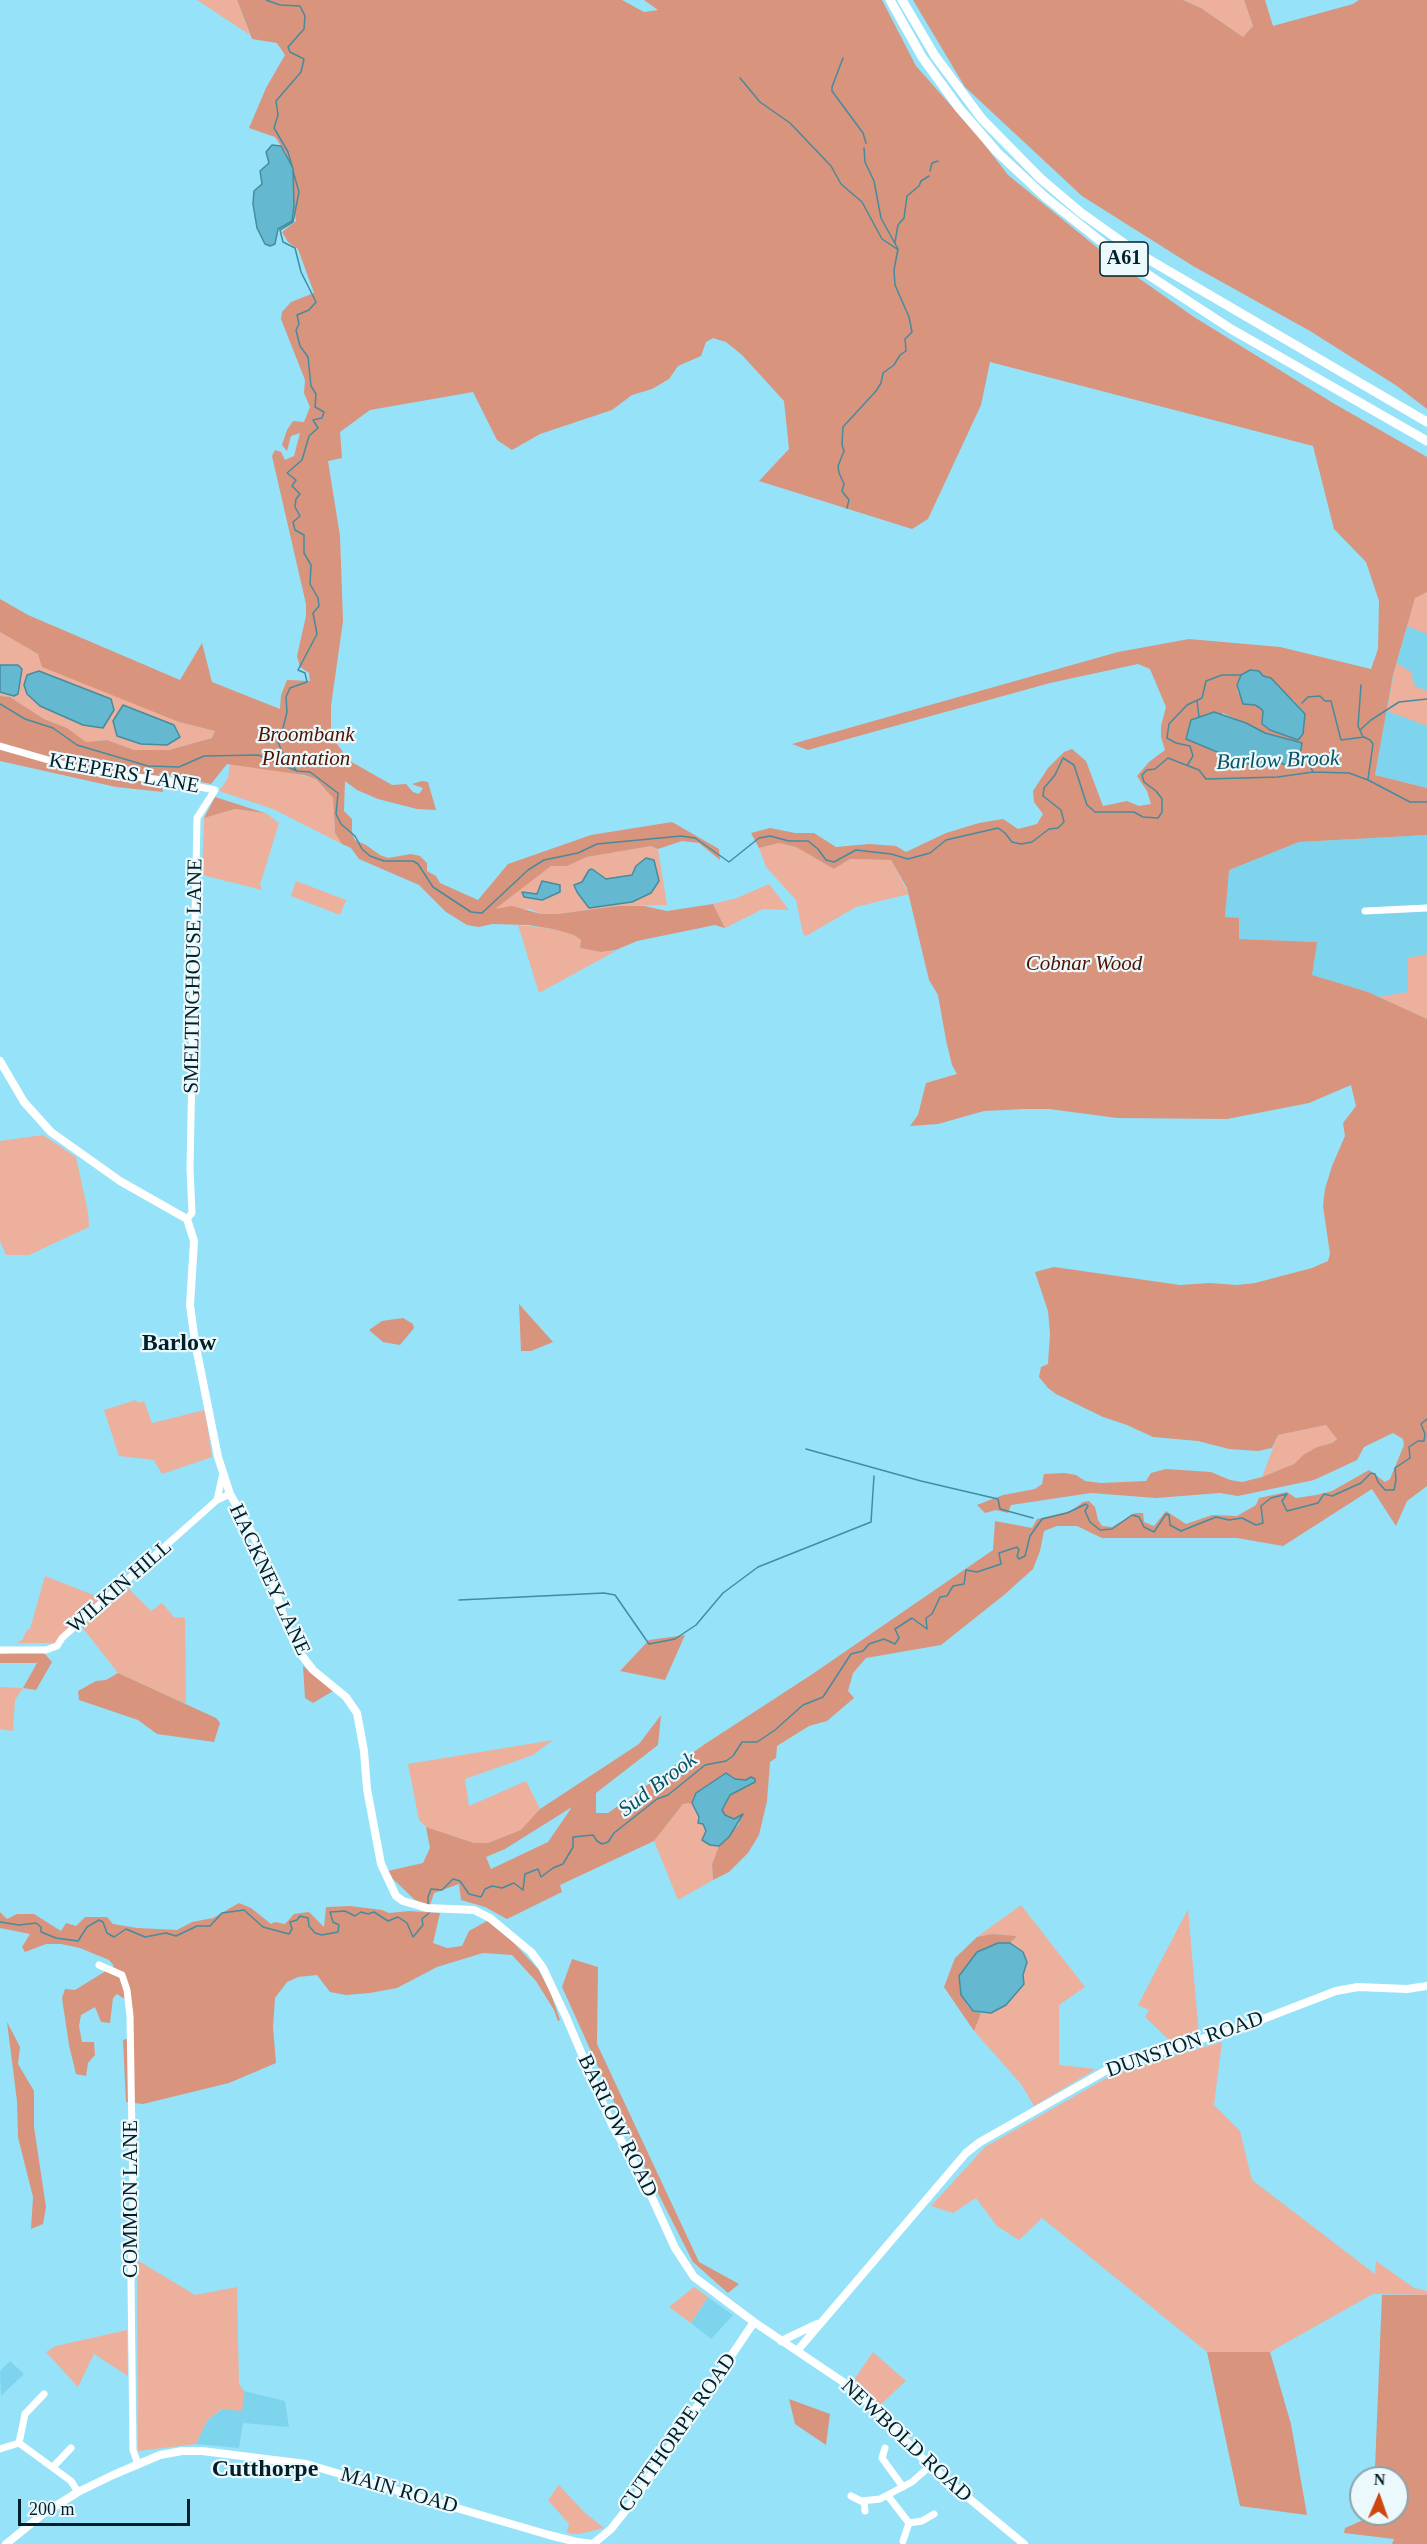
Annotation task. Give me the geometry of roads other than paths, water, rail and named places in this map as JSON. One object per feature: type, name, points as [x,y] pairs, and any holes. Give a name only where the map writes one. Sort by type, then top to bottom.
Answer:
[{"type":"highway","name":"A61","points":[[890,0],[922,57],[959,108],[997,152],[1046,197],[1118,255],[1232,329],[1427,441]]},
{"type":"highway","name":"A61","points":[[902,0],[935,56],[982,119],[1040,178],[1080,212],[1136,252],[1427,422]]},
{"type":"main road","points":[[0,1061],[24,1102],[51,1132],[120,1181],[187,1220]]},
{"type":"main road","name":"HACKNEY LANE","points":[[187,1220],[194,1241],[189,1305],[223,1473],[230,1494],[270,1573],[287,1628],[300,1653],[313,1670],[346,1697],[357,1713],[381,1864],[390,1888],[403,1901],[427,1908],[460,1908]]},
{"type":"main road","name":"BARLOW ROAD","points":[[460,1908],[474,1910],[490,1918],[516,1938],[543,1968],[612,2125],[643,2178],[685,2265],[699,2281],[754,2322]]},
{"type":"main road","name":"DUNSTON ROAD","points":[[797,2351],[966,2153],[980,2142],[1114,2066],[1250,2024],[1336,1991],[1358,1987],[1407,1989],[1427,1986]]},
{"type":"main road","name":"NEWBOLD ROAD","points":[[754,2322],[858,2392],[930,2466],[1024,2544]]},
{"type":"main road","name":"CUTTHORPE ROAD","points":[[598,2541],[611,2529],[634,2500],[754,2322]]},
{"type":"main road","name":"DUNSTON ROAD","points":[[781,2341],[820,2322]]},
{"type":"main road","name":"MAIN ROAD","points":[[6,2544],[43,2514],[78,2492],[160,2455],[182,2451],[202,2451],[306,2464],[577,2542],[594,2544],[598,2541]]},
{"type":"street","name":"KEEPERS LANE","points":[[0,746],[90,772],[164,780],[215,790]]},
{"type":"street","name":"SMELTINGHOUSE LANE","points":[[187,1220],[192,1213],[190,1168],[197,818],[215,790]]},
{"type":"street","points":[[1365,911],[1427,908]]},
{"type":"street","points":[[217,1500],[223,1473]]},
{"type":"street","name":"WILKIN HILL","points":[[0,1650],[46,1650],[57,1646],[62,1638],[217,1500],[230,1494]]},
{"type":"street","name":"COMMON LANE","points":[[99,1965],[122,1975],[127,1990],[130,2016],[133,2450],[128,2469]]},
{"type":"street","points":[[20,2443],[26,2414],[44,2394]]},
{"type":"street","points":[[0,2448],[20,2443]]},
{"type":"street","points":[[20,2443],[71,2481],[78,2492]]},
{"type":"street","points":[[52,2467],[71,2448]]},
{"type":"street","points":[[885,2448],[879,2459],[903,2487]]},
{"type":"street","name":"COMMON LANE","points":[[133,2450],[138,2464]]},
{"type":"street","points":[[852,2496],[864,2501],[874,2501],[888,2496],[920,2476],[930,2466]]},
{"type":"street","points":[[888,2496],[909,2523]]},
{"type":"street","points":[[864,2501],[865,2511]]},
{"type":"street","points":[[909,2523],[922,2522],[935,2512]]},
{"type":"street","points":[[893,2538],[903,2542],[909,2523]]},
{"type":"water","points":[[272,145],[281,146],[293,168],[294,206],[292,221],[278,229],[275,244],[270,246],[265,244],[257,228],[253,204],[254,191],[262,184],[260,171],[269,163],[266,152]]},
{"type":"water","points":[[0,665],[18,665],[22,669],[18,694],[14,696],[0,692]]},
{"type":"water","points":[[1250,670],[1259,671],[1263,676],[1271,678],[1305,714],[1303,734],[1298,740],[1270,730],[1262,724],[1263,711],[1260,708],[1243,704],[1237,685],[1241,675]]},
{"type":"water","points":[[39,671],[111,699],[114,710],[103,728],[83,725],[40,706],[27,694],[24,685],[27,675]]},
{"type":"water","points":[[123,705],[174,725],[180,737],[167,745],[141,744],[117,736],[113,721]]},
{"type":"water","points":[[1214,712],[1246,723],[1265,733],[1302,743],[1300,755],[1286,765],[1275,761],[1247,764],[1235,762],[1227,756],[1186,739],[1191,720]]},
{"type":"water","points":[[646,858],[654,860],[659,881],[651,893],[632,902],[589,908],[577,892],[574,885],[582,882],[589,870],[592,869],[606,879],[632,875],[636,866]]},
{"type":"water","points":[[542,881],[560,885],[560,892],[542,900],[524,897],[522,892],[537,894]]},
{"type":"water","points":[[726,1773],[735,1779],[746,1780],[751,1777],[755,1779],[755,1782],[730,1795],[722,1810],[725,1815],[734,1819],[743,1814],[729,1837],[719,1846],[710,1845],[702,1840],[706,1831],[703,1824],[698,1823],[699,1817],[692,1803],[696,1793]]},
{"type":"water","points":[[998,1943],[1010,1943],[1023,1952],[1027,1962],[1023,1975],[1024,1984],[1006,2005],[991,2013],[973,2011],[961,1995],[959,1976],[977,1952]]},
{"type":"waterway","points":[[266,0],[280,5],[300,6],[305,16],[304,29],[288,47],[290,52],[304,59],[301,72],[276,101],[278,115],[274,128],[288,152],[292,166]]},
{"type":"waterway","points":[[843,58],[832,91],[863,133],[866,143]]},
{"type":"waterway","points":[[740,78],[760,102],[790,123],[831,166],[841,184],[862,202],[882,239],[897,249]]},
{"type":"waterway","points":[[847,508],[849,500],[842,491],[844,484],[838,466],[844,451],[843,427],[876,391],[883,373],[894,365],[900,355],[906,351],[905,339],[912,332],[909,317],[895,285],[894,270],[898,249],[881,218],[874,181],[865,162],[864,148]]},
{"type":"waterway","points":[[930,171],[932,163],[938,161]]},
{"type":"waterway","points":[[293,171],[299,192],[293,222],[280,230],[283,242],[295,248],[301,272],[316,302],[309,310],[297,315],[299,324],[296,330],[300,346],[308,357],[311,386],[316,394],[315,407],[324,412],[322,418],[313,420],[318,428],[309,436],[302,460],[287,473],[296,480],[292,486],[300,494],[296,499],[295,507],[300,516],[293,522],[295,530],[304,535],[304,553],[311,565],[310,584],[318,598],[319,606],[313,613],[317,634],[298,670],[305,673],[307,682],[290,688],[286,697],[287,712],[282,732],[277,739],[282,752],[296,770]]},
{"type":"waterway","points":[[895,242],[898,225],[904,218],[907,196],[929,176]]},
{"type":"waterway","points":[[1188,764],[1193,756],[1190,746],[1167,738],[1169,724],[1187,705],[1202,698],[1206,681],[1222,675],[1241,675]]},
{"type":"waterway","points":[[1361,685],[1358,726],[1363,737]]},
{"type":"waterway","points":[[1302,703],[1308,697],[1320,696],[1325,701],[1331,701],[1341,740],[1364,737],[1370,740],[1373,744],[1368,779]]},
{"type":"waterway","points":[[1360,730],[1399,702],[1427,699]]},
{"type":"waterway","points":[[1197,701],[1199,717]]},
{"type":"waterway","name":"Barlow Brook","points":[[0,704],[25,719],[53,728],[77,745],[148,766],[179,767],[204,756],[258,755],[297,771],[310,772],[338,793],[336,814],[341,824],[355,836],[362,849],[370,856],[384,861],[413,861],[418,864],[433,887],[471,912],[482,913],[528,870],[544,860],[578,853],[597,844],[681,836],[695,838],[729,862],[759,838],[770,836],[789,841],[808,841],[826,860],[834,862],[856,850],[891,854],[908,859],[930,853],[946,840],[998,828],[1012,842],[1021,844],[1032,842],[1049,829],[1058,828],[1064,822],[1061,810],[1043,796],[1044,788],[1055,775],[1063,758],[1074,765],[1087,805],[1095,812],[1134,812],[1143,817],[1158,818],[1162,812],[1162,799],[1144,782],[1142,775],[1147,770],[1155,769],[1168,758],[1199,770],[1206,779],[1278,777],[1313,772],[1349,773],[1368,780],[1410,802],[1427,802]]},
{"type":"waterway","points":[[1308,762],[1313,772]]},
{"type":"waterway","name":"Sud Brook","points":[[428,1905],[431,1889],[442,1890],[453,1879],[460,1881],[469,1894],[481,1897],[485,1889],[492,1886],[502,1888],[514,1883],[523,1890],[525,1874],[538,1869],[541,1877],[563,1864],[573,1847],[573,1837],[593,1835],[602,1844],[608,1842],[614,1833],[657,1799],[668,1795],[705,1765],[726,1761],[733,1756],[742,1742],[757,1742],[775,1730],[803,1705],[823,1697],[851,1654],[863,1651],[869,1644],[884,1639],[895,1644],[899,1638],[895,1629],[912,1618],[927,1629],[926,1618],[932,1614],[940,1597],[947,1596],[953,1586],[964,1584],[966,1570],[977,1572],[1001,1564],[999,1553],[1017,1547],[1019,1559],[1025,1556],[1030,1536],[1042,1519],[1067,1513],[1086,1504],[1088,1506],[1085,1511],[1090,1522],[1100,1530],[1112,1529],[1132,1515],[1139,1517],[1144,1527],[1154,1532],[1166,1514],[1169,1515],[1170,1525],[1181,1531],[1216,1517],[1229,1520],[1242,1518],[1256,1525],[1263,1523],[1261,1506],[1271,1498],[1287,1494],[1282,1501],[1287,1511],[1318,1503],[1324,1494],[1332,1496],[1361,1483],[1371,1473],[1375,1474],[1385,1490],[1394,1490],[1395,1468],[1410,1458],[1409,1447],[1418,1441],[1424,1441],[1425,1434],[1421,1424],[1427,1419]]},
{"type":"waterway","points":[[806,1449],[921,1481],[998,1499],[1000,1509],[1033,1518]]},
{"type":"waterway","points":[[459,1600],[604,1593],[615,1595],[649,1644],[675,1639],[696,1625],[723,1593],[758,1567],[871,1522],[874,1476]]},
{"type":"waterway","name":"Sud Brook","points":[[0,1922],[19,1925],[36,1923],[41,1927],[41,1932],[56,1938],[78,1941],[87,1927],[99,1920],[103,1922],[107,1933],[114,1937],[126,1929],[145,1937],[166,1933],[176,1936],[197,1926],[210,1926],[222,1913],[244,1910],[263,1927],[289,1934],[292,1929],[290,1922],[297,1920],[300,1916],[308,1918],[309,1926],[315,1933],[322,1935],[338,1932],[339,1925],[333,1922],[330,1912],[345,1911],[355,1916],[361,1912],[368,1914],[374,1912],[388,1921],[398,1917],[407,1923],[413,1937],[423,1925],[422,1919],[429,1913]]},
{"type":"district","name":"Barlow","points":[[179,1344]]},
{"type":"district","name":"Cutthorpe","points":[[265,2470]]},
{"type":"park label","name":"Broombank Plantation","points":[[306,747]]},
{"type":"park label","name":"Cobnar Wood","points":[[1084,964]]}]
